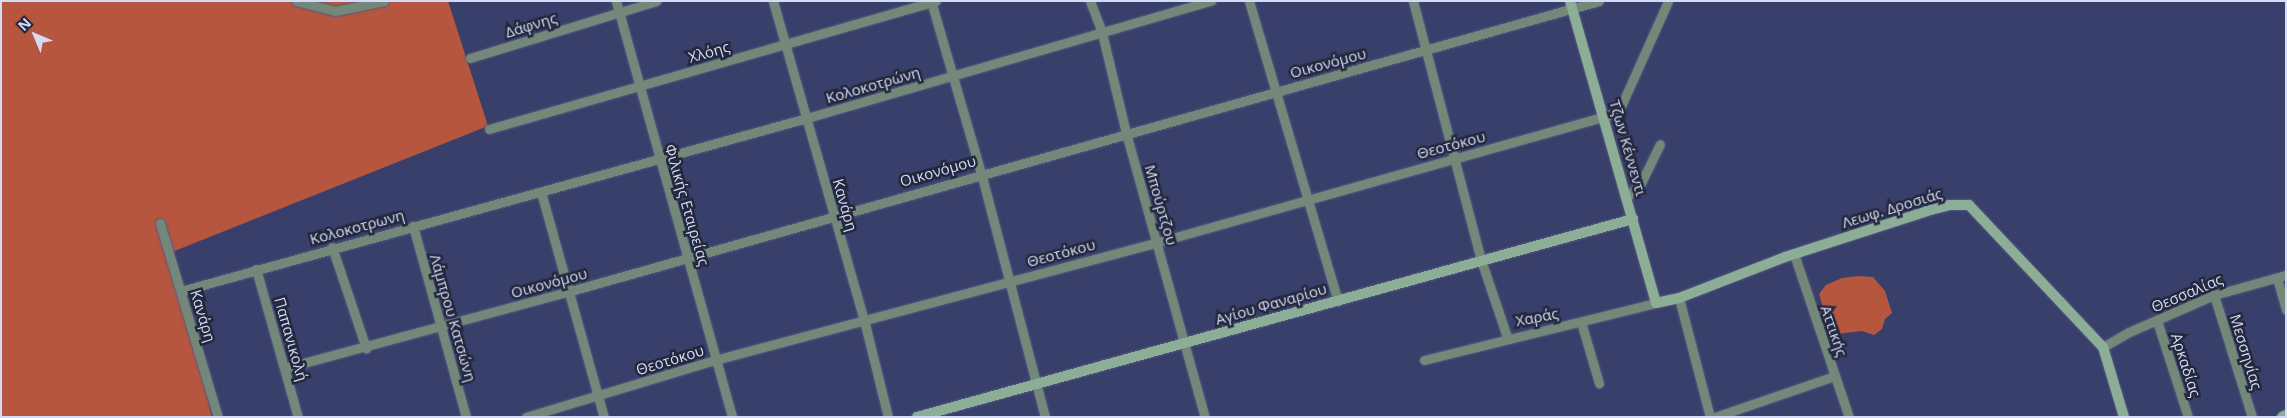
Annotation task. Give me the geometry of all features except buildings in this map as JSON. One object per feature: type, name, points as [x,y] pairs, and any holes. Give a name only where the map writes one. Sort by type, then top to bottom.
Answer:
[{"type":"street","points":[[296,1],[335,11],[384,1]]},
{"type":"street","name":"Φιλικής Εταιρείας","points":[[616,1],[688,257],[714,360],[732,417]]},
{"type":"street","name":"Δάφνης","points":[[470,58],[657,1]]},
{"type":"street","name":"Κανάρη","points":[[773,1],[787,44],[864,320],[888,417]]},
{"type":"street","name":"Μπούρτζου","points":[[1090,1],[1102,34],[1126,133],[1158,242],[1205,417]]},
{"type":"street","name":"Κολοκοτρώνη","points":[[541,192],[1102,34],[1211,1]]},
{"type":"street","points":[[1249,1],[1338,301]]},
{"type":"street","points":[[1413,1],[1481,260],[1507,337]]},
{"type":"street","name":"Οικονόμου","points":[[285,368],[366,348],[567,292],[981,173],[1426,51],[1572,6],[1599,1]]},
{"type":"street","name":"Θεοτόκου","points":[[526,417],[714,360],[1158,242],[1603,118],[1622,109],[1668,1]]},
{"type":"street","points":[[933,2],[981,173],[1008,282],[1045,417]]},
{"type":"street","name":"Χλόης","points":[[489,129],[933,2]]},
{"type":"street","name":"Τζων Κέννεντι","points":[[1572,6],[1656,303]]},
{"type":"street","points":[[1627,197],[1641,184],[1660,144]]},
{"type":"street","points":[[541,192],[567,292],[604,417]]},
{"type":"street","name":"Κολοκοτρωνη","points":[[181,291],[332,247],[541,192]]},
{"type":"street","name":"Λεωφ. Δροσιάς","points":[[1656,303],[1679,298],[1794,254],[1927,211],[1949,205],[1969,205],[2103,347],[2124,417]]},
{"type":"street","name":"Αγίου Φαναρίου","points":[[917,417],[1036,382],[1186,343],[1633,219]]},
{"type":"street","name":"Κανάρη","points":[[160,223],[218,417]]},
{"type":"street","name":"Λάμπρου Κατσώνη","points":[[413,226],[466,417]]},
{"type":"street","points":[[332,247],[366,348]]},
{"type":"street","name":"Αττικής","points":[[1794,254],[1849,417]]},
{"type":"street","name":"Παπανικολή","points":[[256,269],[298,417]]},
{"type":"street","points":[[2282,276],[2286,310]]},
{"type":"street","name":"Θεσσαλίας","points":[[2103,347],[2214,295],[2282,276]]},
{"type":"street","name":"Μεσσηνίας","points":[[2214,295],[2252,417]]},
{"type":"street","points":[[1679,298],[1710,417]]},
{"type":"street","name":"Χαράς","points":[[1424,360],[1507,337],[1582,322],[1656,303]]},
{"type":"street","points":[[1582,322],[1599,383]]},
{"type":"street","name":"Αρκαδίας","points":[[2157,322],[2188,417]]},
{"type":"street","points":[[1714,417],[1835,376]]},
{"type":"street","points":[[2282,417],[2286,415]]},
{"type":"shaded area","points":[[1,1],[448,1],[488,126],[172,252],[212,417],[1,417]]},
{"type":"shaded area","points":[[1873,277],[1885,291],[1892,313],[1885,319],[1882,329],[1874,335],[1862,331],[1836,334],[1828,325],[1819,294],[1826,285],[1842,278]]}]
